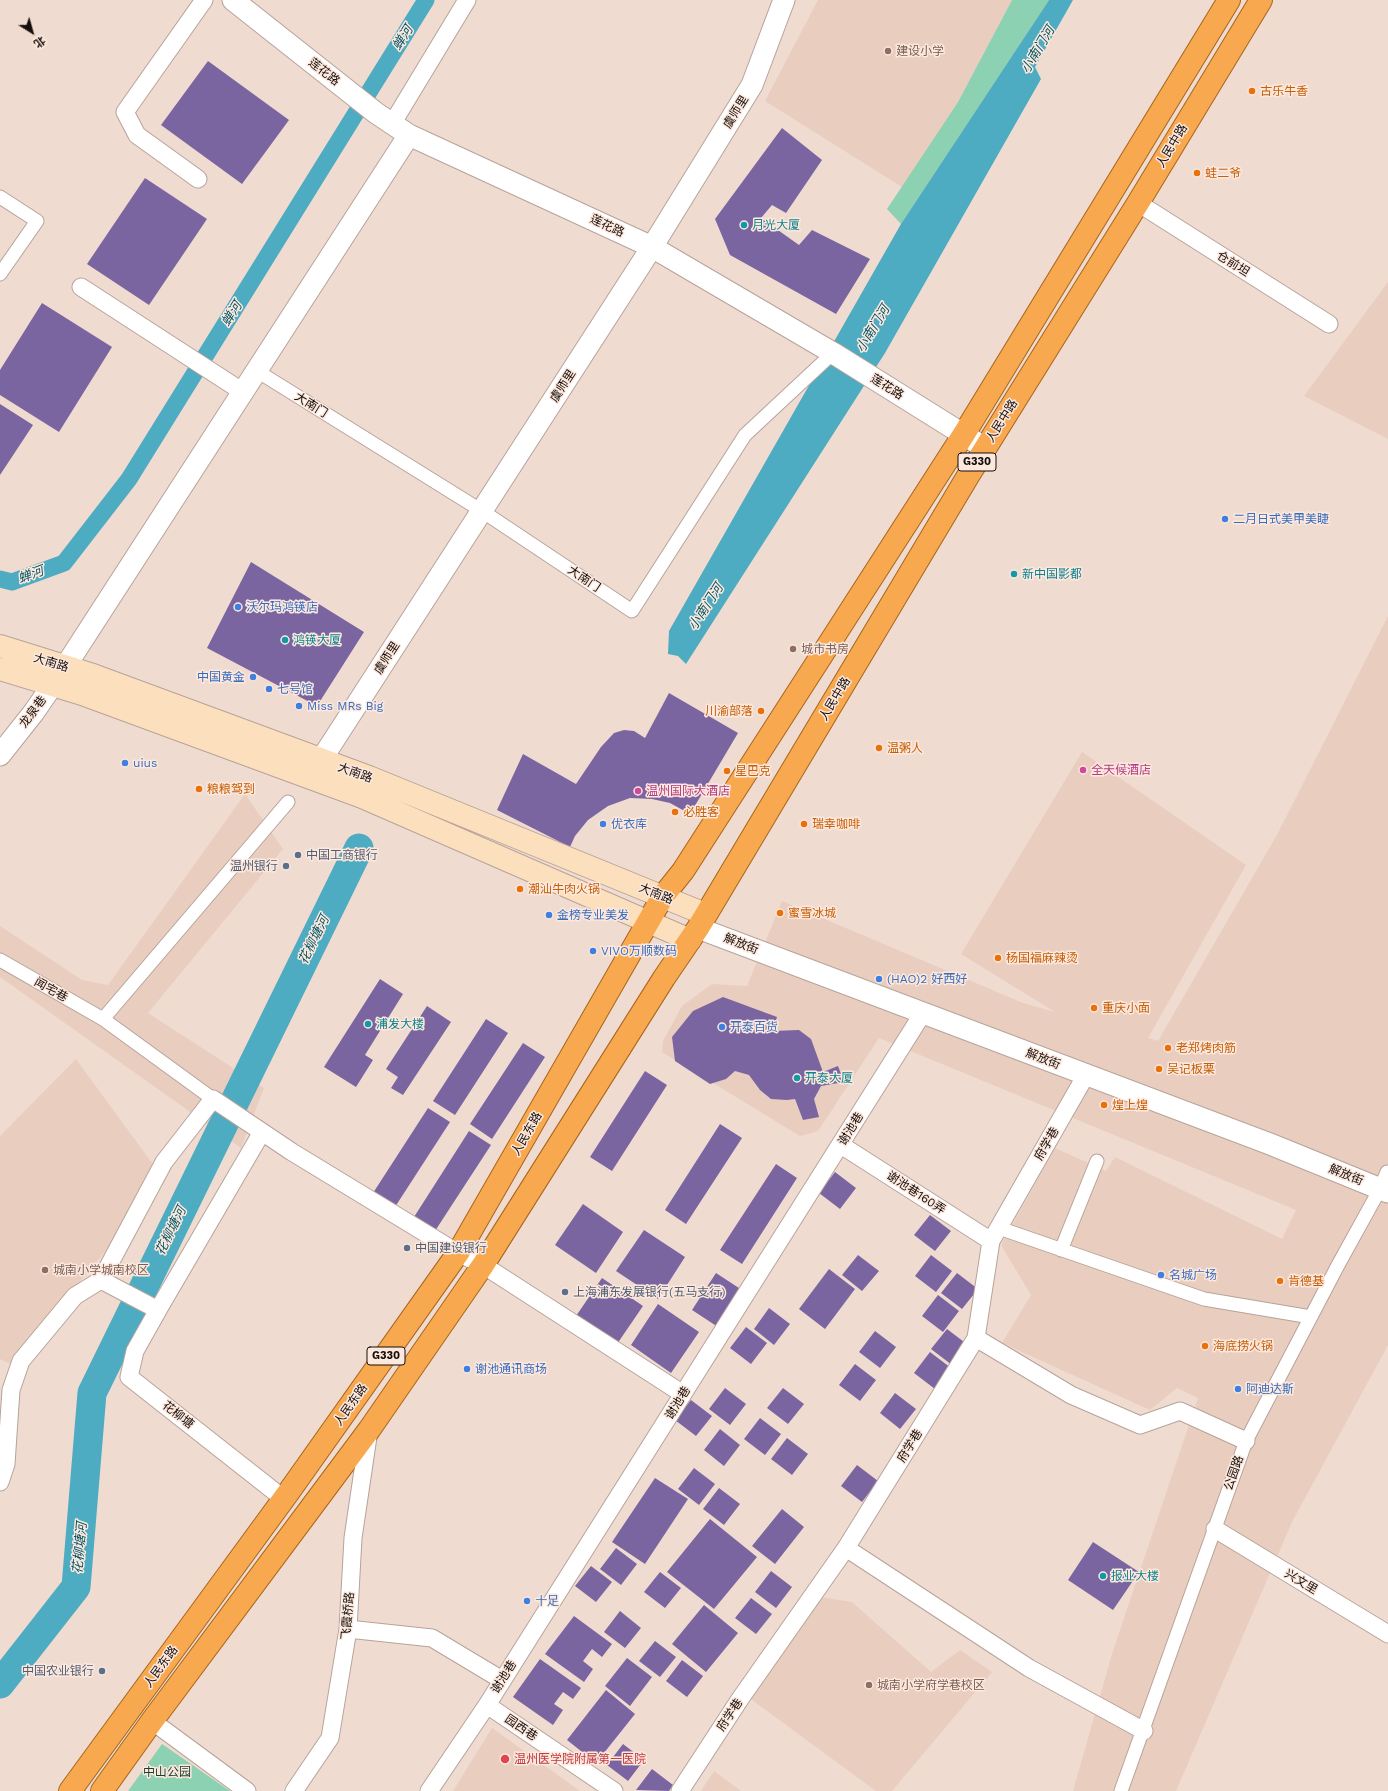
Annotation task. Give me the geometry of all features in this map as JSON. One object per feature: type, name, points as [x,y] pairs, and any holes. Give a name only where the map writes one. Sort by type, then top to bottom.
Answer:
[{"type":"highway","name":"G330","points":[[663,896],[682,871],[964,434],[1229,0]]},
{"type":"highway","name":"人民中路","points":[[698,927],[985,448],[1138,203],[1261,0]]},
{"type":"highway","name":"人民东路","points":[[70,1791],[284,1499],[458,1253],[663,896]]},
{"type":"highway","name":"人民东路","points":[[102,1791],[152,1721],[369,1430],[483,1265],[664,978],[698,927]]},
{"type":"main road","name":"大南路","points":[[0,646],[93,675],[321,760],[366,787],[403,814],[648,921],[698,927]]},
{"type":"main road","name":"大南路","points":[[0,669],[82,694],[366,787],[411,794],[663,896],[698,927]]},
{"type":"street","points":[[198,179],[137,135],[125,112],[204,0]]},
{"type":"street","name":"莲花路","points":[[233,0],[339,84],[393,124],[652,247],[833,353],[985,448]]},
{"type":"street","points":[[65,667],[257,371],[393,124],[467,0]]},
{"type":"street","name":"虞师里","points":[[321,760],[652,247],[752,85],[784,0]]},
{"type":"street","points":[[0,197],[37,221],[0,274]]},
{"type":"street","name":"仓前坦","points":[[1138,203],[1329,324]]},
{"type":"street","points":[[81,287],[243,392]]},
{"type":"street","name":"大南门","points":[[257,371],[482,511],[632,611],[745,435],[833,353]]},
{"type":"street","name":"龙泉巷","points":[[0,755],[65,667]]},
{"type":"street","points":[[103,1019],[288,802]]},
{"type":"street","name":"解放街","points":[[698,927],[1086,1075],[1270,1144],[1385,1185]]},
{"type":"street","name":"闻宅巷","points":[[0,960],[103,1019],[213,1099]]},
{"type":"street","name":"谢池巷","points":[[430,1791],[487,1705],[923,1013]]},
{"type":"street","name":"府学巷","points":[[680,1791],[740,1699],[846,1548],[976,1338],[995,1235],[1086,1075]]},
{"type":"street","points":[[0,1482],[6,1464],[5,1387],[21,1362],[75,1296],[101,1280],[164,1162],[213,1099],[262,1132],[458,1253],[483,1265],[683,1394]]},
{"type":"street","name":"花柳塘","points":[[262,1132],[155,1309],[135,1351],[129,1376],[284,1499]]},
{"type":"street","name":"谢池巷160弄","points":[[841,1145],[995,1235]]},
{"type":"street","points":[[1061,1250],[1097,1161]]},
{"type":"street","name":"公园路","points":[[1121,1791],[1144,1731],[1246,1441],[1311,1317],[1385,1185]]},
{"type":"street","points":[[995,1235],[1061,1250],[1204,1299],[1311,1317]]},
{"type":"street","points":[[101,1280],[155,1309]]},
{"type":"street","points":[[976,1338],[1071,1395],[1140,1425],[1180,1411],[1246,1441]]},
{"type":"street","name":"飞霞桥路","points":[[294,1791],[330,1738],[348,1629],[353,1538],[369,1430]]},
{"type":"street","name":"兴文里","points":[[1215,1529],[1388,1634]]},
{"type":"street","points":[[846,1548],[1029,1668],[1144,1731]]},
{"type":"street","points":[[348,1629],[432,1638],[502,1680]]},
{"type":"street","name":"园西巷","points":[[487,1705],[614,1791]]},
{"type":"street","points":[[152,1721],[247,1791]]},
{"type":"shaded area","name":"建设小学","points":[[818,0],[1012,0],[958,102],[902,187],[765,101]]},
{"type":"shaded area","points":[[1388,282],[1388,439],[1304,396]]},
{"type":"shaded area","points":[[1388,616],[1388,1345],[1292,1522],[1176,1791],[1073,1791],[1112,1654],[1198,1398],[1177,1388],[1150,1410],[1002,1343],[1031,1295],[1001,1245],[1055,1148],[1106,1171],[1115,1157],[1282,1239],[1296,1210],[879,1038],[818,1131],[800,1136],[662,1052],[663,1041],[682,1006],[712,984],[747,986],[782,901],[1023,1003],[1055,1012],[961,954],[1082,752],[1246,865],[1148,1038],[1158,1041],[1278,833]]},
{"type":"shaded area","points":[[245,794],[283,849],[148,1013],[264,1088],[241,1148],[0,977],[0,926],[82,980],[108,985]]},
{"type":"shaded area","name":"城南小学城南校区","points":[[76,1059],[165,1181],[10,1364],[0,1359],[0,1136]]},
{"type":"shaded area","name":"城南小学府学巷校区","points":[[820,1597],[852,1602],[931,1672],[960,1650],[992,1672],[892,1791],[876,1791],[748,1697]]},
{"type":"shaded area","name":"温州医学院附属第一医院","points":[[492,1728],[580,1791],[453,1791]]},
{"type":"shaded area","points":[[714,1771],[741,1791],[701,1791]]},
{"type":"green space","points":[[1012,0],[1049,0],[901,224],[887,209],[958,102]]},
{"type":"green space","name":"中山公园","points":[[162,1744],[230,1791],[128,1791]]},
{"type":"water","name":"小南门河","points":[[1049,0],[1073,0],[1035,67],[1041,79],[885,353],[686,664],[678,656],[668,654],[669,631],[901,224]]},
{"type":"building","points":[[208,61],[289,120],[242,184],[161,125]]},
{"type":"building","name":"月光大厦","points":[[782,128],[822,160],[786,213],[772,205],[761,218],[799,245],[812,230],[870,259],[836,314],[730,255],[715,219]]},
{"type":"building","points":[[145,178],[207,219],[149,305],[87,264]]},
{"type":"building","points":[[42,303],[112,347],[59,432],[0,395],[0,370]]},
{"type":"building","points":[[0,404],[33,425],[0,475]]},
{"type":"building","name":"鸿锳大厦","points":[[251,562],[364,632],[317,706],[207,648]]},
{"type":"building","points":[[669,693],[738,733],[690,814],[670,803],[652,799],[630,798],[608,806],[588,820],[575,836],[570,847],[497,810],[523,754],[576,784],[601,747],[614,733],[624,730],[634,731],[645,738]]},
{"type":"building","name":"浦发大楼","points":[[380,979],[403,994],[365,1055],[373,1060],[356,1087],[324,1067]]},
{"type":"building","points":[[723,997],[777,1017],[773,1031],[799,1030],[811,1039],[823,1072],[838,1066],[844,1082],[821,1086],[814,1099],[819,1117],[803,1120],[795,1099],[771,1099],[760,1090],[749,1075],[735,1071],[726,1079],[710,1084],[675,1061],[672,1037],[693,1011]]},
{"type":"building","name":"浦发大楼","points":[[427,1006],[451,1022],[403,1095],[391,1088],[398,1077],[386,1069]]},
{"type":"building","points":[[486,1019],[508,1033],[455,1115],[433,1101]]},
{"type":"building","points":[[523,1043],[545,1057],[492,1139],[470,1124]]},
{"type":"building","points":[[645,1071],[667,1085],[612,1171],[590,1157]]},
{"type":"building","points":[[428,1108],[450,1122],[395,1207],[373,1193]]},
{"type":"building","points":[[720,1124],[742,1138],[686,1224],[665,1210]]},
{"type":"building","points":[[469,1131],[491,1145],[435,1231],[414,1217]]},
{"type":"building","points":[[776,1164],[797,1178],[742,1264],[720,1250]]},
{"type":"building","points":[[835,1172],[856,1188],[840,1209],[819,1193]]},
{"type":"building","points":[[583,1204],[623,1232],[596,1273],[555,1245]]},
{"type":"building","points":[[930,1215],[951,1231],[935,1251],[914,1235]]},
{"type":"building","points":[[644,1230],[685,1257],[658,1299],[616,1271]]},
{"type":"building","points":[[858,1255],[879,1271],[862,1291],[842,1275]]},
{"type":"building","points":[[931,1255],[952,1271],[936,1292],[915,1276]]},
{"type":"building","points":[[829,1269],[855,1289],[825,1329],[799,1309]]},
{"type":"building","points":[[716,1273],[742,1290],[718,1327],[692,1310]]},
{"type":"building","points":[[957,1273],[978,1289],[962,1309],[941,1293]]},
{"type":"building","points":[[602,1278],[643,1306],[615,1347],[574,1319]]},
{"type":"building","points":[[938,1295],[959,1311],[943,1332],[922,1316]]},
{"type":"building","points":[[658,1304],[699,1332],[671,1373],[631,1345]]},
{"type":"building","points":[[769,1308],[790,1324],[774,1345],[754,1329]]},
{"type":"building","points":[[746,1327],[767,1343],[751,1364],[730,1348]]},
{"type":"building","points":[[947,1329],[968,1345],[952,1365],[931,1349]]},
{"type":"building","points":[[875,1331],[896,1347],[880,1368],[859,1352]]},
{"type":"building","points":[[930,1352],[951,1368],[935,1389],[914,1373]]},
{"type":"building","points":[[855,1364],[876,1380],[860,1401],[839,1385]]},
{"type":"building","points":[[725,1388],[746,1404],[730,1425],[709,1409]]},
{"type":"building","points":[[783,1388],[804,1404],[788,1424],[767,1408]]},
{"type":"building","points":[[895,1393],[916,1409],[900,1429],[880,1413]]},
{"type":"building","points":[[691,1400],[712,1416],[696,1436],[675,1420]]},
{"type":"building","points":[[760,1418],[781,1434],[765,1455],[744,1439]]},
{"type":"building","points":[[720,1429],[740,1445],[724,1466],[704,1450]]},
{"type":"building","points":[[787,1438],[808,1454],[792,1475],[771,1459]]},
{"type":"building","points":[[857,1465],[878,1481],[862,1502],[841,1486]]},
{"type":"building","points":[[694,1468],[715,1484],[699,1505],[678,1489]]},
{"type":"building","points":[[655,1478],[688,1499],[645,1564],[612,1542]]},
{"type":"building","points":[[719,1488],[740,1504],[724,1525],[703,1509]]},
{"type":"building","points":[[782,1509],[804,1527],[775,1564],[752,1546]]},
{"type":"building","points":[[710,1519],[757,1557],[714,1609],[667,1572]]},
{"type":"building","name":"报业大楼","points":[[1093,1542],[1139,1572],[1113,1610],[1068,1580]]},
{"type":"building","points":[[616,1548],[637,1564],[621,1585],[600,1569]]},
{"type":"building","points":[[591,1566],[612,1582],[596,1602],[575,1586]]},
{"type":"building","points":[[771,1571],[792,1587],[776,1608],[755,1592]]},
{"type":"building","points":[[660,1572],[681,1588],[665,1608],[644,1592]]},
{"type":"building","points":[[751,1598],[772,1614],[756,1634],[735,1618]]},
{"type":"building","points":[[704,1605],[738,1633],[706,1672],[672,1644]]},
{"type":"building","points":[[620,1611],[641,1628],[625,1648],[604,1632]]},
{"type":"building","points":[[574,1616],[612,1644],[602,1657],[592,1649],[583,1661],[593,1669],[584,1682],[545,1654]]},
{"type":"building","points":[[655,1641],[676,1657],[660,1677],[639,1661]]},
{"type":"building","points":[[627,1658],[652,1677],[630,1706],[605,1686]]},
{"type":"building","points":[[540,1659],[581,1688],[573,1699],[563,1692],[554,1704],[563,1710],[553,1725],[513,1697]]},
{"type":"building","points":[[682,1660],[703,1676],[687,1697],[666,1681]]},
{"type":"building","points":[[606,1690],[635,1714],[596,1763],[567,1740]]},
{"type":"building","points":[[623,1744],[644,1760],[628,1781],[607,1765]]},
{"type":"building","points":[[652,1769],[673,1785],[669,1791],[636,1790]]},
{"type":"waterway","name":"蝉河","points":[[0,579],[12,582],[64,563],[129,479],[426,0]]},
{"type":"waterway","name":"花柳塘河","points":[[0,1684],[76,1587],[92,1393],[359,848]]},
{"type":"place","name":"建设小学","points":[[888,51]]},
{"type":"place","name":"古乐牛香","points":[[1252,91]]},
{"type":"place","name":"蛙二爷","points":[[1197,173]]},
{"type":"place","name":"月光大厦","points":[[744,225]]},
{"type":"place","name":"二月日式美甲美睫","points":[[1225,519]]},
{"type":"place","name":"新中国影都","points":[[1014,574]]},
{"type":"place","name":"沃尔玛鸿锳店","points":[[238,607]]},
{"type":"place","name":"鸿锳大厦","points":[[285,640]]},
{"type":"place","name":"城市书房","points":[[793,649]]},
{"type":"place","name":"中国黄金","points":[[253,677]]},
{"type":"place","name":"七号馆","points":[[269,689]]},
{"type":"place","name":"Miss MRs Big","points":[[299,706]]},
{"type":"place","name":"川渝部落","points":[[761,711]]},
{"type":"place","name":"温粥人","points":[[879,748]]},
{"type":"place","name":"uius","points":[[125,763]]},
{"type":"place","name":"全天候酒店","points":[[1083,770]]},
{"type":"place","name":"星巴克","points":[[727,771]]},
{"type":"place","name":"粮粮驾到","points":[[199,789]]},
{"type":"place","name":"温州国际大酒店","points":[[638,791]]},
{"type":"place","name":"必胜客","points":[[675,812]]},
{"type":"place","name":"优衣库","points":[[603,824]]},
{"type":"place","name":"瑞幸咖啡","points":[[804,824]]},
{"type":"place","name":"中国工商银行","points":[[298,855]]},
{"type":"place","name":"温州银行","points":[[286,866]]},
{"type":"place","name":"潮汕牛肉火锅","points":[[520,889]]},
{"type":"place","name":"蜜雪冰城","points":[[780,913]]},
{"type":"place","name":"金榜专业美发","points":[[549,915]]},
{"type":"place","name":"VIVO万顺数码","points":[[593,951]]},
{"type":"place","name":"杨国福麻辣烫","points":[[998,958]]},
{"type":"place","name":"(HAO)2 好西好","points":[[879,979]]},
{"type":"place","name":"重庆小面","points":[[1094,1008]]},
{"type":"place","name":"浦发大楼","points":[[368,1024]]},
{"type":"place","name":"开泰百货","points":[[722,1027]]},
{"type":"place","name":"老郑烤肉筋","points":[[1168,1048]]},
{"type":"place","name":"吴记板栗","points":[[1159,1069]]},
{"type":"place","name":"开泰大厦","points":[[797,1078]]},
{"type":"place","name":"煌上煌","points":[[1104,1105]]},
{"type":"place","name":"中国建设银行","points":[[407,1248]]},
{"type":"place","name":"城南小学城南校区","points":[[45,1270]]},
{"type":"place","name":"名城广场","points":[[1161,1275]]},
{"type":"place","name":"肯德基","points":[[1280,1281]]},
{"type":"place","name":"上海浦东发展银行(五马支行)","points":[[565,1292]]},
{"type":"place","name":"海底捞火锅","points":[[1205,1346]]},
{"type":"place","name":"谢池通讯商场","points":[[467,1369]]},
{"type":"place","name":"阿迪达斯","points":[[1238,1389]]},
{"type":"place","name":"报业大楼","points":[[1103,1576]]},
{"type":"place","name":"十足","points":[[527,1601]]},
{"type":"place","name":"中国农业银行","points":[[102,1671]]},
{"type":"place","name":"城南小学府学巷校区","points":[[869,1685]]},
{"type":"place","name":"温州医学院附属第一医院","points":[[505,1759]]}]
